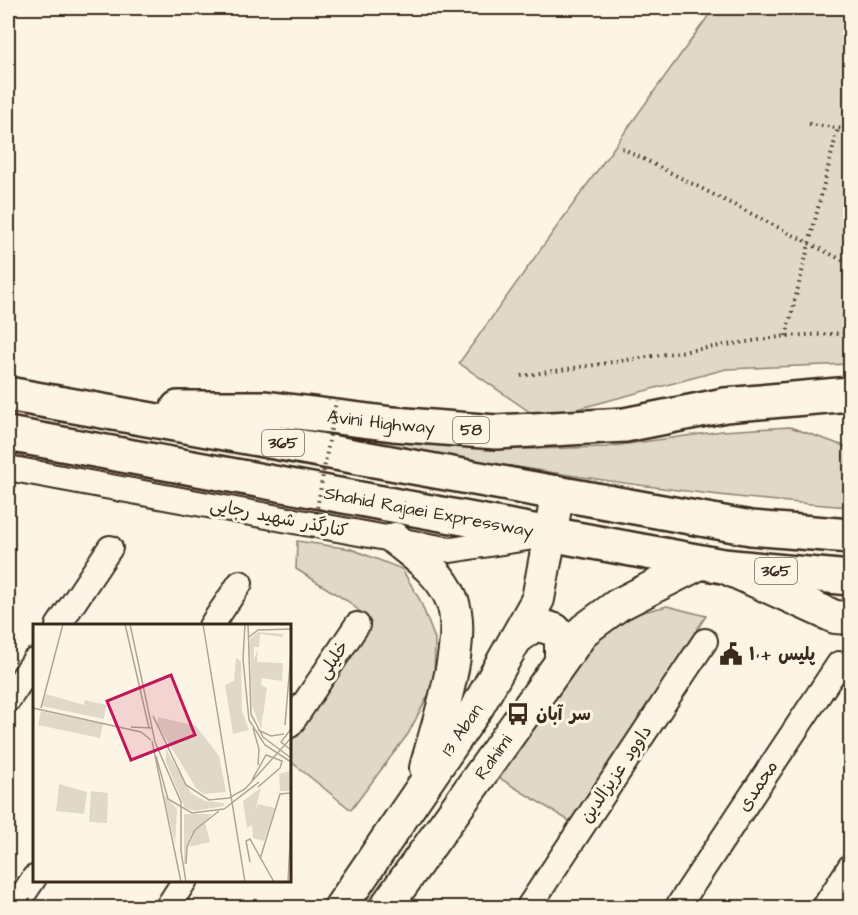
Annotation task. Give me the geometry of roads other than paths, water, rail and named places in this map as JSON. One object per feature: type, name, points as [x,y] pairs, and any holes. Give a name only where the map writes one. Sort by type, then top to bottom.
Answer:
[{"type":"highway","name":"365","points":[[8,394],[751,528],[850,536]]},
{"type":"highway","name":"Avini Highway","points":[[90,408],[265,408],[496,432],[625,425],[725,405],[850,394]]},
{"type":"highway","name":"Shahid Rajaei Expressway","points":[[8,434],[713,564],[850,578]]},
{"type":"main road","points":[[550,535],[558,492]]},
{"type":"main road","name":"13 Aban","points":[[340,908],[478,706],[516,639],[538,599],[550,535]]},
{"type":"main road","points":[[394,539],[430,567],[452,598],[458,632],[450,677],[419,791]]},
{"type":"main road","points":[[713,564],[836,617],[850,618]]},
{"type":"main road","name":"Rahimi","points":[[385,908],[561,659],[584,630],[618,605],[713,564]]},
{"type":"main road","points":[[516,639],[531,627],[539,625],[555,630],[561,638],[561,659]]},
{"type":"street","name":"کنارگذر شهید رجایی","points":[[8,468],[451,550],[550,535]]},
{"type":"street","points":[[59,624],[110,548]]},
{"type":"street","points":[[212,624],[240,583]]},
{"type":"street","name":"خلیلی","points":[[291,724],[357,625]]},
{"type":"street","name":"داوود عزیزالدین","points":[[528,908],[705,641]]},
{"type":"street","points":[[8,700],[33,662]]},
{"type":"street","name":"محمدی","points":[[677,908],[838,664]]},
{"type":"street","points":[[824,908],[850,867]]},
{"type":"street","points":[[17,902],[33,879]]},
{"type":"street","points":[[167,908],[184,882]]},
{"type":"place","name":"پلیس +۱۰","points":[[731,654]]},
{"type":"place","name":"سر آبان","points":[[518,714]]}]
